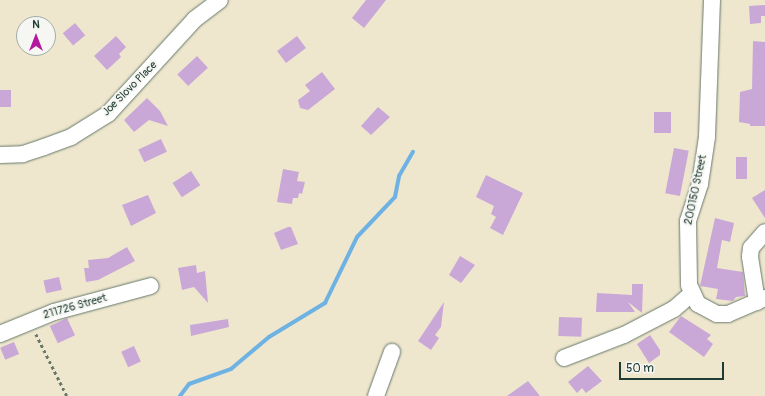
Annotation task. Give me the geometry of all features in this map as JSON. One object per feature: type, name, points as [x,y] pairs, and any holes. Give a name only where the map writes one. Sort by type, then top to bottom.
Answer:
[{"type":"street","name":"Joe Slovo Place","points":[[0,155],[22,154],[44,148],[71,137],[108,114],[195,19],[220,0]]},
{"type":"street","name":"200150 Street","points":[[691,294],[688,221],[700,184],[707,138],[712,0]]},
{"type":"street","points":[[564,358],[624,335],[674,309],[691,294],[698,304],[717,314],[728,314],[761,300],[750,257],[751,248],[765,232]]},
{"type":"street","name":"211726 Street","points":[[0,334],[30,321],[151,286]]},
{"type":"street","points":[[376,396],[392,352]]},
{"type":"path","points":[[30,321],[67,396]]},
{"type":"building","points":[[366,0],[386,0],[364,28],[352,18]]},
{"type":"building","points":[[765,5],[765,16],[761,16],[761,23],[750,24],[749,6]]},
{"type":"building","points":[[75,23],[85,35],[73,46],[63,33]]},
{"type":"building","points":[[116,36],[126,47],[119,54],[121,57],[107,70],[94,56]]},
{"type":"building","points":[[297,36],[306,48],[286,63],[277,51]]},
{"type":"building","points":[[753,41],[765,42],[765,126],[750,126],[750,124],[739,122],[740,92],[752,89]]},
{"type":"building","points":[[197,56],[208,68],[188,86],[177,74]]},
{"type":"building","points":[[322,72],[335,89],[308,110],[300,108],[298,100],[310,91],[305,85]]},
{"type":"building","points":[[0,90],[11,90],[11,107],[0,107]]},
{"type":"building","points":[[147,98],[160,111],[168,126],[149,120],[134,132],[124,120]]},
{"type":"building","points":[[378,107],[390,117],[371,135],[361,126]]},
{"type":"building","points":[[654,112],[671,112],[671,133],[654,133]]},
{"type":"building","points":[[161,139],[167,152],[144,162],[138,150]]},
{"type":"building","points":[[674,148],[689,151],[680,196],[665,193]]},
{"type":"building","points":[[736,157],[747,157],[747,179],[736,179]]},
{"type":"building","points":[[283,169],[299,172],[297,181],[305,182],[302,194],[299,193],[298,198],[293,198],[292,204],[277,202]]},
{"type":"building","points":[[191,171],[200,185],[182,197],[173,183]]},
{"type":"building","points":[[486,175],[523,193],[503,235],[490,228],[496,217],[491,214],[494,206],[476,197]]},
{"type":"building","points":[[765,190],[765,218],[752,198]]},
{"type":"building","points":[[148,195],[156,213],[131,226],[122,205]]},
{"type":"building","points":[[715,218],[734,223],[730,242],[722,240],[717,268],[743,272],[745,296],[736,297],[733,301],[716,299],[718,289],[700,286]]},
{"type":"building","points":[[291,227],[298,244],[281,250],[274,233]]},
{"type":"building","points":[[127,247],[135,261],[98,280],[86,282],[84,268],[89,268],[88,260],[108,258]]},
{"type":"building","points":[[460,256],[475,265],[461,283],[449,275]]},
{"type":"building","points":[[196,265],[197,273],[205,271],[208,303],[194,287],[182,290],[178,268]]},
{"type":"building","points":[[59,277],[62,290],[46,293],[43,281]]},
{"type":"building","points":[[632,284],[643,284],[642,313],[628,302],[635,312],[596,312],[597,293],[632,295]]},
{"type":"building","points":[[444,302],[441,327],[435,335],[439,338],[431,350],[418,341]]},
{"type":"building","points":[[681,316],[711,335],[707,339],[713,344],[704,357],[669,332]]},
{"type":"building","points":[[559,317],[582,318],[581,337],[558,336]]},
{"type":"building","points":[[67,318],[75,335],[58,343],[50,326]]},
{"type":"building","points":[[228,319],[229,327],[191,336],[190,325]]},
{"type":"building","points":[[650,335],[660,350],[660,355],[649,363],[637,344]]},
{"type":"building","points":[[14,342],[19,354],[5,360],[0,348]]},
{"type":"building","points":[[134,346],[141,362],[128,367],[121,352]]},
{"type":"building","points":[[588,366],[602,381],[586,393],[582,388],[577,393],[568,382]]},
{"type":"building","points":[[528,381],[540,396],[507,396]]},
{"type":"waterway","points":[[180,396],[189,384],[231,369],[269,337],[325,303],[357,237],[395,197],[399,176],[413,152]]}]
